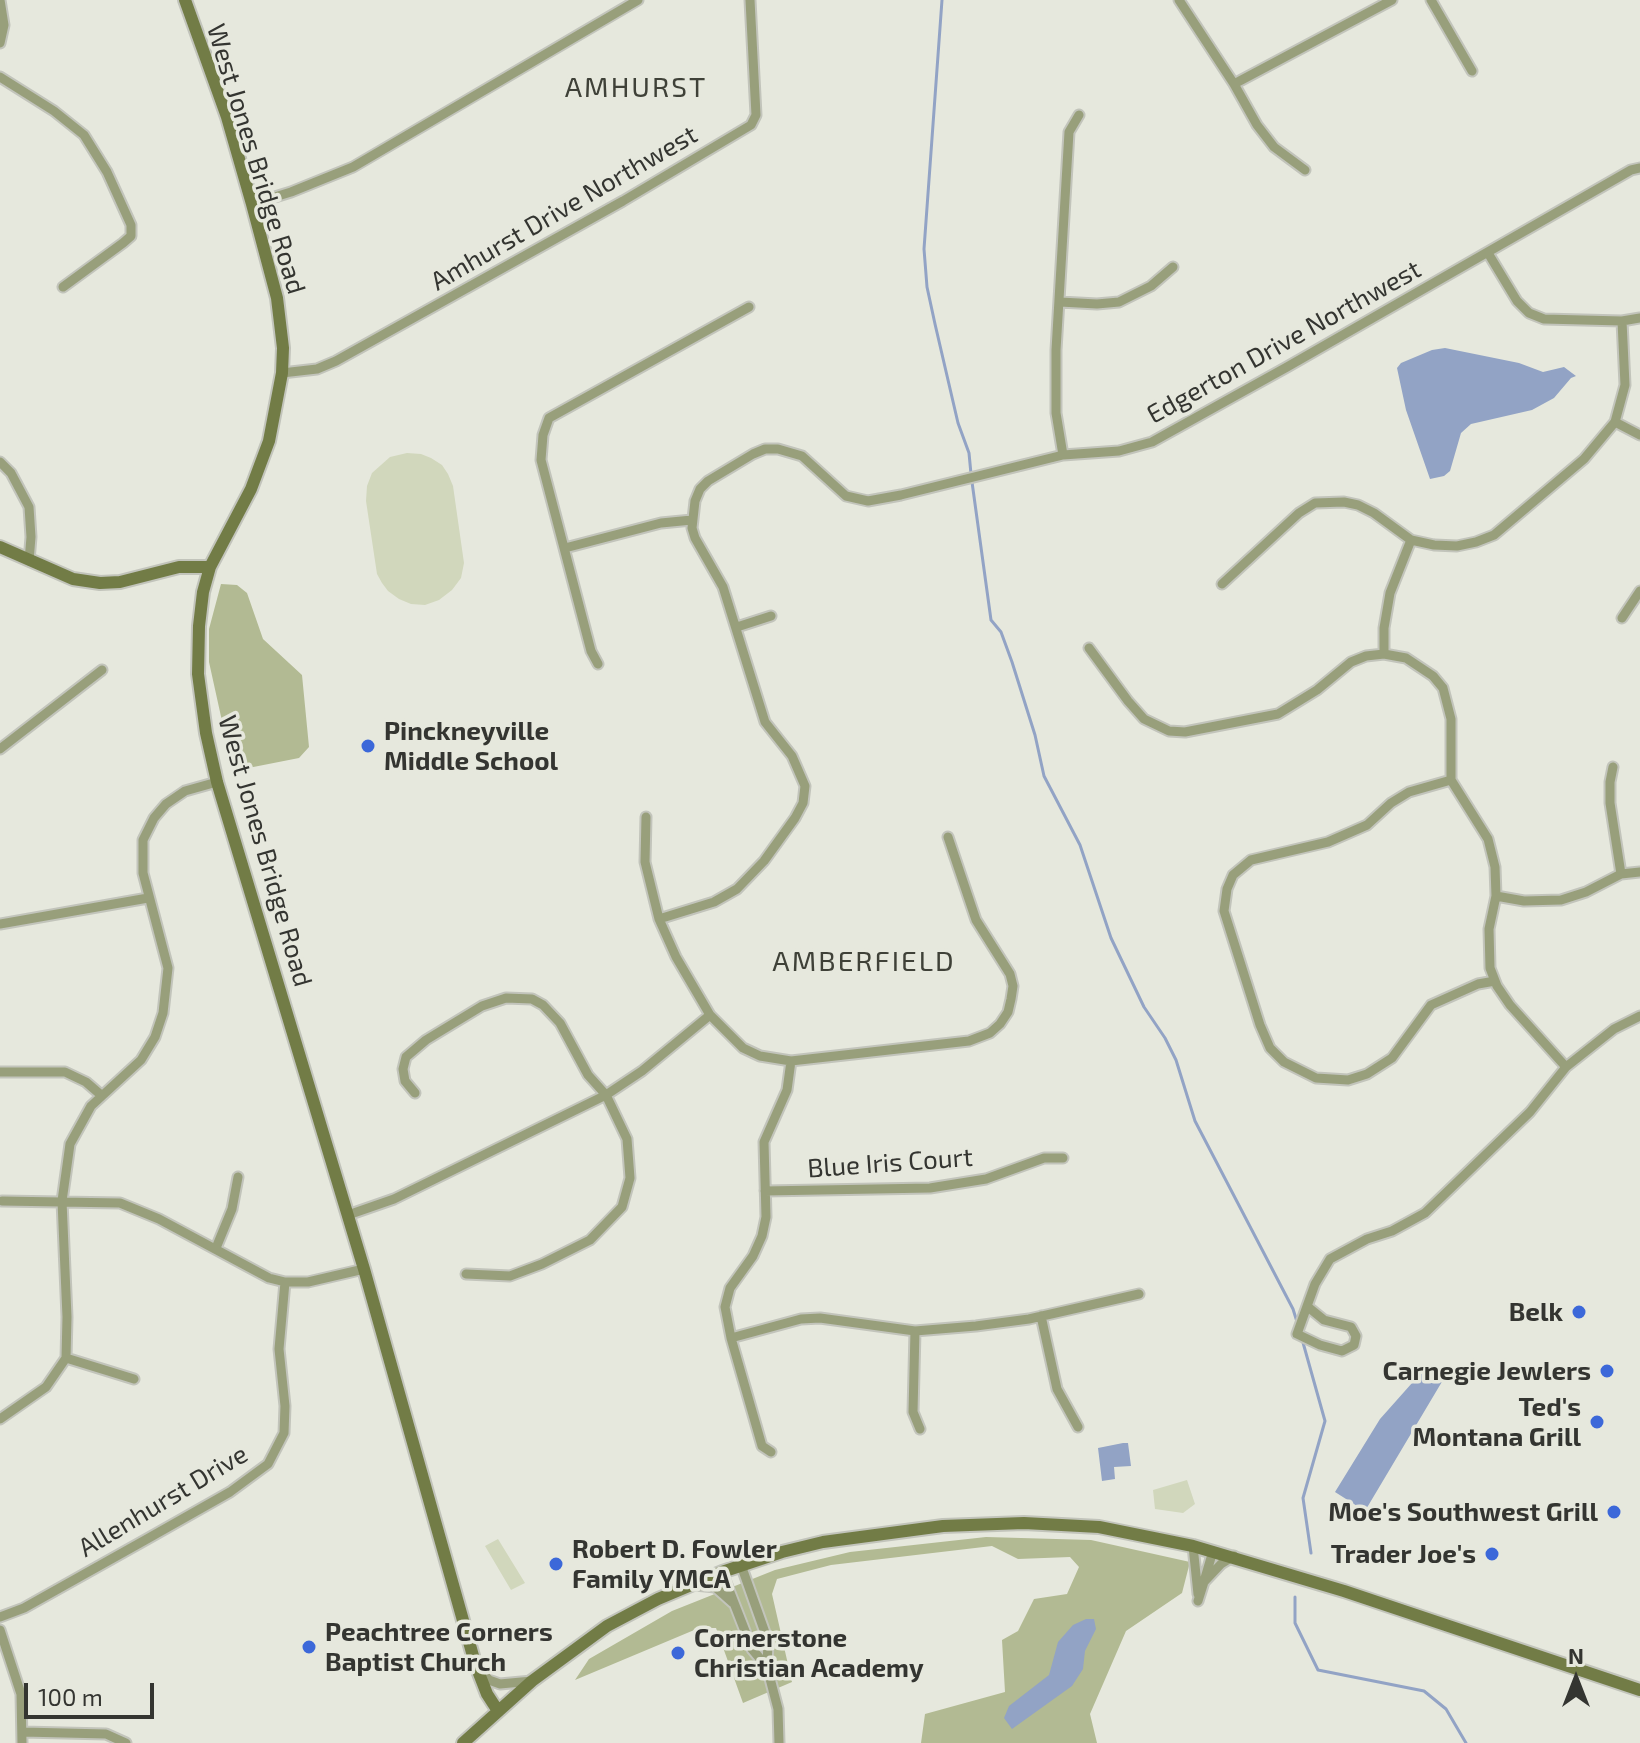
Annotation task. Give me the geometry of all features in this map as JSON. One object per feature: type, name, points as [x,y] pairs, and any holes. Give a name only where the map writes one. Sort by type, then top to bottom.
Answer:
[{"type":"street","points":[[0,0],[4,25],[0,43]]},
{"type":"street","name":"West Jones Bridge Road","points":[[185,0],[227,117],[252,204],[277,298],[283,348],[282,373],[269,441],[251,489],[210,567],[199,626],[198,674],[206,733],[217,782],[364,1269],[475,1663],[487,1694],[498,1711]]},
{"type":"street","points":[[252,204],[353,167],[638,0]]},
{"type":"street","name":"Amhurst Drive Northwest","points":[[282,373],[317,369],[336,361],[609,209],[751,125],[756,115],[750,0]]},
{"type":"street","points":[[1179,0],[1257,125],[1274,147],[1305,170]]},
{"type":"street","points":[[1234,84],[1392,0]]},
{"type":"street","points":[[1431,0],[1472,71]]},
{"type":"street","points":[[0,77],[54,111],[84,135],[107,172],[131,225],[131,236],[63,287]]},
{"type":"street","points":[[1063,455],[1056,413],[1056,350],[1069,132],[1079,115]]},
{"type":"street","name":"Edgerton Drive Northwest","points":[[692,520],[700,489],[720,473],[765,449],[791,451],[802,456],[846,496],[868,501],[1063,455],[1119,451],[1152,442],[1631,170],[1640,168]]},
{"type":"street","points":[[1488,253],[1517,301],[1529,313],[1544,319],[1622,321],[1640,318]]},
{"type":"street","points":[[1060,302],[1119,302],[1151,286],[1173,267]]},
{"type":"street","points":[[598,664],[591,651],[541,460],[543,435],[549,418],[749,307]]},
{"type":"street","points":[[1222,584],[1299,513],[1315,503],[1329,501],[1358,505],[1411,540],[1434,545],[1457,546],[1494,535],[1584,459],[1615,422],[1625,385],[1622,321]]},
{"type":"street","points":[[1615,422],[1640,435]]},
{"type":"street","points":[[0,462],[11,473],[29,507],[29,561]]},
{"type":"street","points":[[565,548],[661,523],[692,520],[695,538],[723,587],[765,722],[792,756],[805,786],[803,803],[795,818],[747,880],[726,896],[659,919]]},
{"type":"street","points":[[1384,654],[1384,628],[1390,593],[1411,540]]},
{"type":"street","points":[[0,547],[73,579],[100,583],[120,582],[179,567],[210,567]]},
{"type":"street","points":[[1622,618],[1640,591]]},
{"type":"street","points":[[737,627],[771,616]]},
{"type":"street","points":[[1089,648],[1144,719],[1157,727],[1185,732],[1278,714],[1317,690],[1351,662],[1366,656],[1384,654],[1406,658],[1419,665],[1443,688],[1451,719],[1451,780],[1488,839],[1495,867],[1496,896],[1488,947],[1490,968],[1510,1005],[1566,1067]]},
{"type":"street","points":[[0,749],[102,670]]},
{"type":"street","points":[[1613,767],[1610,803],[1621,874]]},
{"type":"street","points":[[1451,780],[1409,792],[1391,803],[1367,825],[1328,842],[1251,860],[1233,875],[1227,889],[1224,911],[1270,1048],[1299,1071],[1316,1078],[1348,1080],[1367,1074],[1392,1058],[1431,1005],[1478,984],[1495,981]]},
{"type":"street","points":[[0,1419],[46,1387],[66,1358],[62,1201],[70,1144],[91,1106],[141,1060],[155,1037],[163,1013],[168,968],[148,898],[143,840],[154,818],[166,804],[185,791],[217,782]]},
{"type":"street","points":[[646,817],[645,862],[659,919],[676,957],[710,1015],[743,1048],[760,1056],[791,1061],[969,1041],[990,1033],[1000,1024],[1008,1012],[1011,999],[1013,986],[1010,974],[976,920],[948,837]]},
{"type":"street","points":[[1496,896],[1524,901],[1561,900],[1586,892],[1621,874],[1640,872]]},
{"type":"street","points":[[0,924],[148,898]]},
{"type":"street","points":[[415,1093],[405,1081],[403,1069],[406,1057],[459,1018],[482,1006],[519,997],[543,1005],[560,1023],[588,1075],[606,1095],[623,1126],[630,1152],[630,1178],[622,1207],[590,1240],[510,1276],[466,1274]]},
{"type":"street","points":[[348,1215],[394,1199],[606,1095],[710,1015]]},
{"type":"street","points":[[1308,1307],[1324,1320],[1351,1327],[1356,1336],[1354,1345],[1342,1351],[1297,1334],[1321,1271],[1330,1259],[1367,1239],[1392,1231],[1433,1207],[1530,1112],[1566,1067],[1614,1029],[1640,1016]]},
{"type":"street","points":[[771,1452],[762,1446],[725,1307],[730,1288],[753,1256],[762,1236],[766,1217],[764,1142],[787,1090],[791,1061]]},
{"type":"street","points":[[0,1072],[65,1072],[86,1082],[101,1095]]},
{"type":"street","name":"Blue Iris Court","points":[[765,1191],[930,1188],[986,1179],[1044,1158],[1063,1158]]},
{"type":"street","points":[[216,1248],[232,1209],[238,1177]]},
{"type":"street","points":[[2,1201],[120,1203],[189,1234],[248,1267],[285,1282],[308,1282],[364,1269]]},
{"type":"street","name":"Allenhurst Drive","points":[[0,1617],[24,1608],[230,1492],[268,1464],[284,1433],[285,1406],[279,1349],[285,1282]]},
{"type":"street","points":[[731,1338],[801,1319],[820,1318],[915,1331],[976,1326],[1041,1316],[1139,1294]]},
{"type":"street","points":[[1041,1316],[1057,1389],[1078,1427]]},
{"type":"street","points":[[915,1331],[913,1412],[920,1429]]},
{"type":"street","points":[[66,1358],[134,1379]]},
{"type":"street","points":[[463,1743],[532,1681],[607,1626],[691,1584],[741,1565],[823,1542],[957,1525],[1024,1523],[1099,1527],[1193,1546],[1234,1556],[1640,1690]]},
{"type":"street","points":[[1193,1546],[1198,1574],[1198,1601],[1213,1551]]},
{"type":"street","points":[[1204,1582],[1221,1564],[1234,1556]]},
{"type":"street","points":[[741,1565],[768,1641],[767,1667],[778,1709],[779,1743]]},
{"type":"street","points":[[722,1572],[752,1649],[767,1667]]},
{"type":"street","points":[[691,1584],[715,1587],[735,1605]]},
{"type":"street","points":[[0,1630],[21,1694],[22,1743]]},
{"type":"street","points":[[475,1663],[489,1680],[500,1684],[532,1681]]},
{"type":"street","points":[[23,1732],[106,1734],[126,1743]]},
{"type":"green space","points":[[407,453],[431,458],[442,465],[448,474],[453,486],[464,563],[461,578],[452,590],[439,600],[425,605],[399,599],[382,583],[377,574],[366,501],[372,473],[390,457]]},
{"type":"green space","points":[[221,584],[237,585],[247,593],[263,639],[302,675],[309,747],[299,758],[233,771],[209,662],[209,629]]},
{"type":"green space","points":[[1187,1480],[1195,1504],[1183,1513],[1155,1509],[1153,1490]]},
{"type":"green space","points":[[986,1537],[1091,1540],[1190,1562],[1182,1593],[1126,1631],[1090,1714],[1097,1743],[921,1743],[925,1714],[1005,1692],[1002,1640],[1018,1631],[1034,1599],[1067,1594],[1079,1567],[1070,1557],[1018,1559],[992,1546],[831,1565],[777,1579],[772,1594],[792,1682],[743,1703],[716,1628],[699,1628],[575,1680],[589,1659],[672,1611],[775,1570],[850,1552]]},
{"type":"green space","points":[[498,1539],[525,1583],[511,1590],[485,1546]]},
{"type":"water","points":[[1445,348],[1519,363],[1543,372],[1564,367],[1576,376],[1554,398],[1532,410],[1471,424],[1461,433],[1450,471],[1444,476],[1430,479],[1406,410],[1397,368],[1401,363],[1432,350]]},
{"type":"water","points":[[1431,1370],[1443,1380],[1365,1511],[1335,1492],[1380,1419],[1420,1374]]},
{"type":"water","points":[[1128,1443],[1131,1466],[1114,1467],[1115,1479],[1102,1481],[1098,1448]]},
{"type":"water","points":[[1094,1619],[1096,1629],[1085,1651],[1083,1669],[1072,1686],[1012,1729],[1004,1718],[1009,1706],[1049,1675],[1058,1642],[1073,1625]]},
{"type":"waterway","points":[[942,0],[924,249],[927,287],[958,423],[969,453],[971,474]]},
{"type":"waterway","points":[[972,482],[991,620],[1001,632],[1012,662],[1035,735],[1044,776],[1080,845],[1111,938],[1144,1007],[1176,1060],[1195,1121],[1293,1309],[1298,1325]]},
{"type":"waterway","points":[[1302,1339],[1325,1421],[1303,1498],[1311,1553]]},
{"type":"waterway","points":[[1295,1597],[1295,1623],[1318,1670],[1424,1691],[1446,1709],[1466,1743]]},
{"type":"place","name":"Pinckneyville Middle School","points":[[368,746]]},
{"type":"place","name":"Belk","points":[[1579,1312]]},
{"type":"place","name":"Carnegie Jewlers","points":[[1607,1371]]},
{"type":"place","name":"Ted's Montana Grill","points":[[1597,1422]]},
{"type":"place","name":"Moe's Southwest Grill","points":[[1614,1512]]},
{"type":"place","name":"Trader Joe's","points":[[1492,1554]]},
{"type":"place","name":"Robert D. Fowler Family YMCA","points":[[556,1564]]},
{"type":"place","name":"Peachtree Corners Baptist Church","points":[[309,1647]]},
{"type":"place","name":"Cornerstone Christian Academy","points":[[678,1653]]},
{"type":"district","name":"AMHURST","points":[[636,88]]},
{"type":"district","name":"AMBERFIELD","points":[[864,962]]}]
